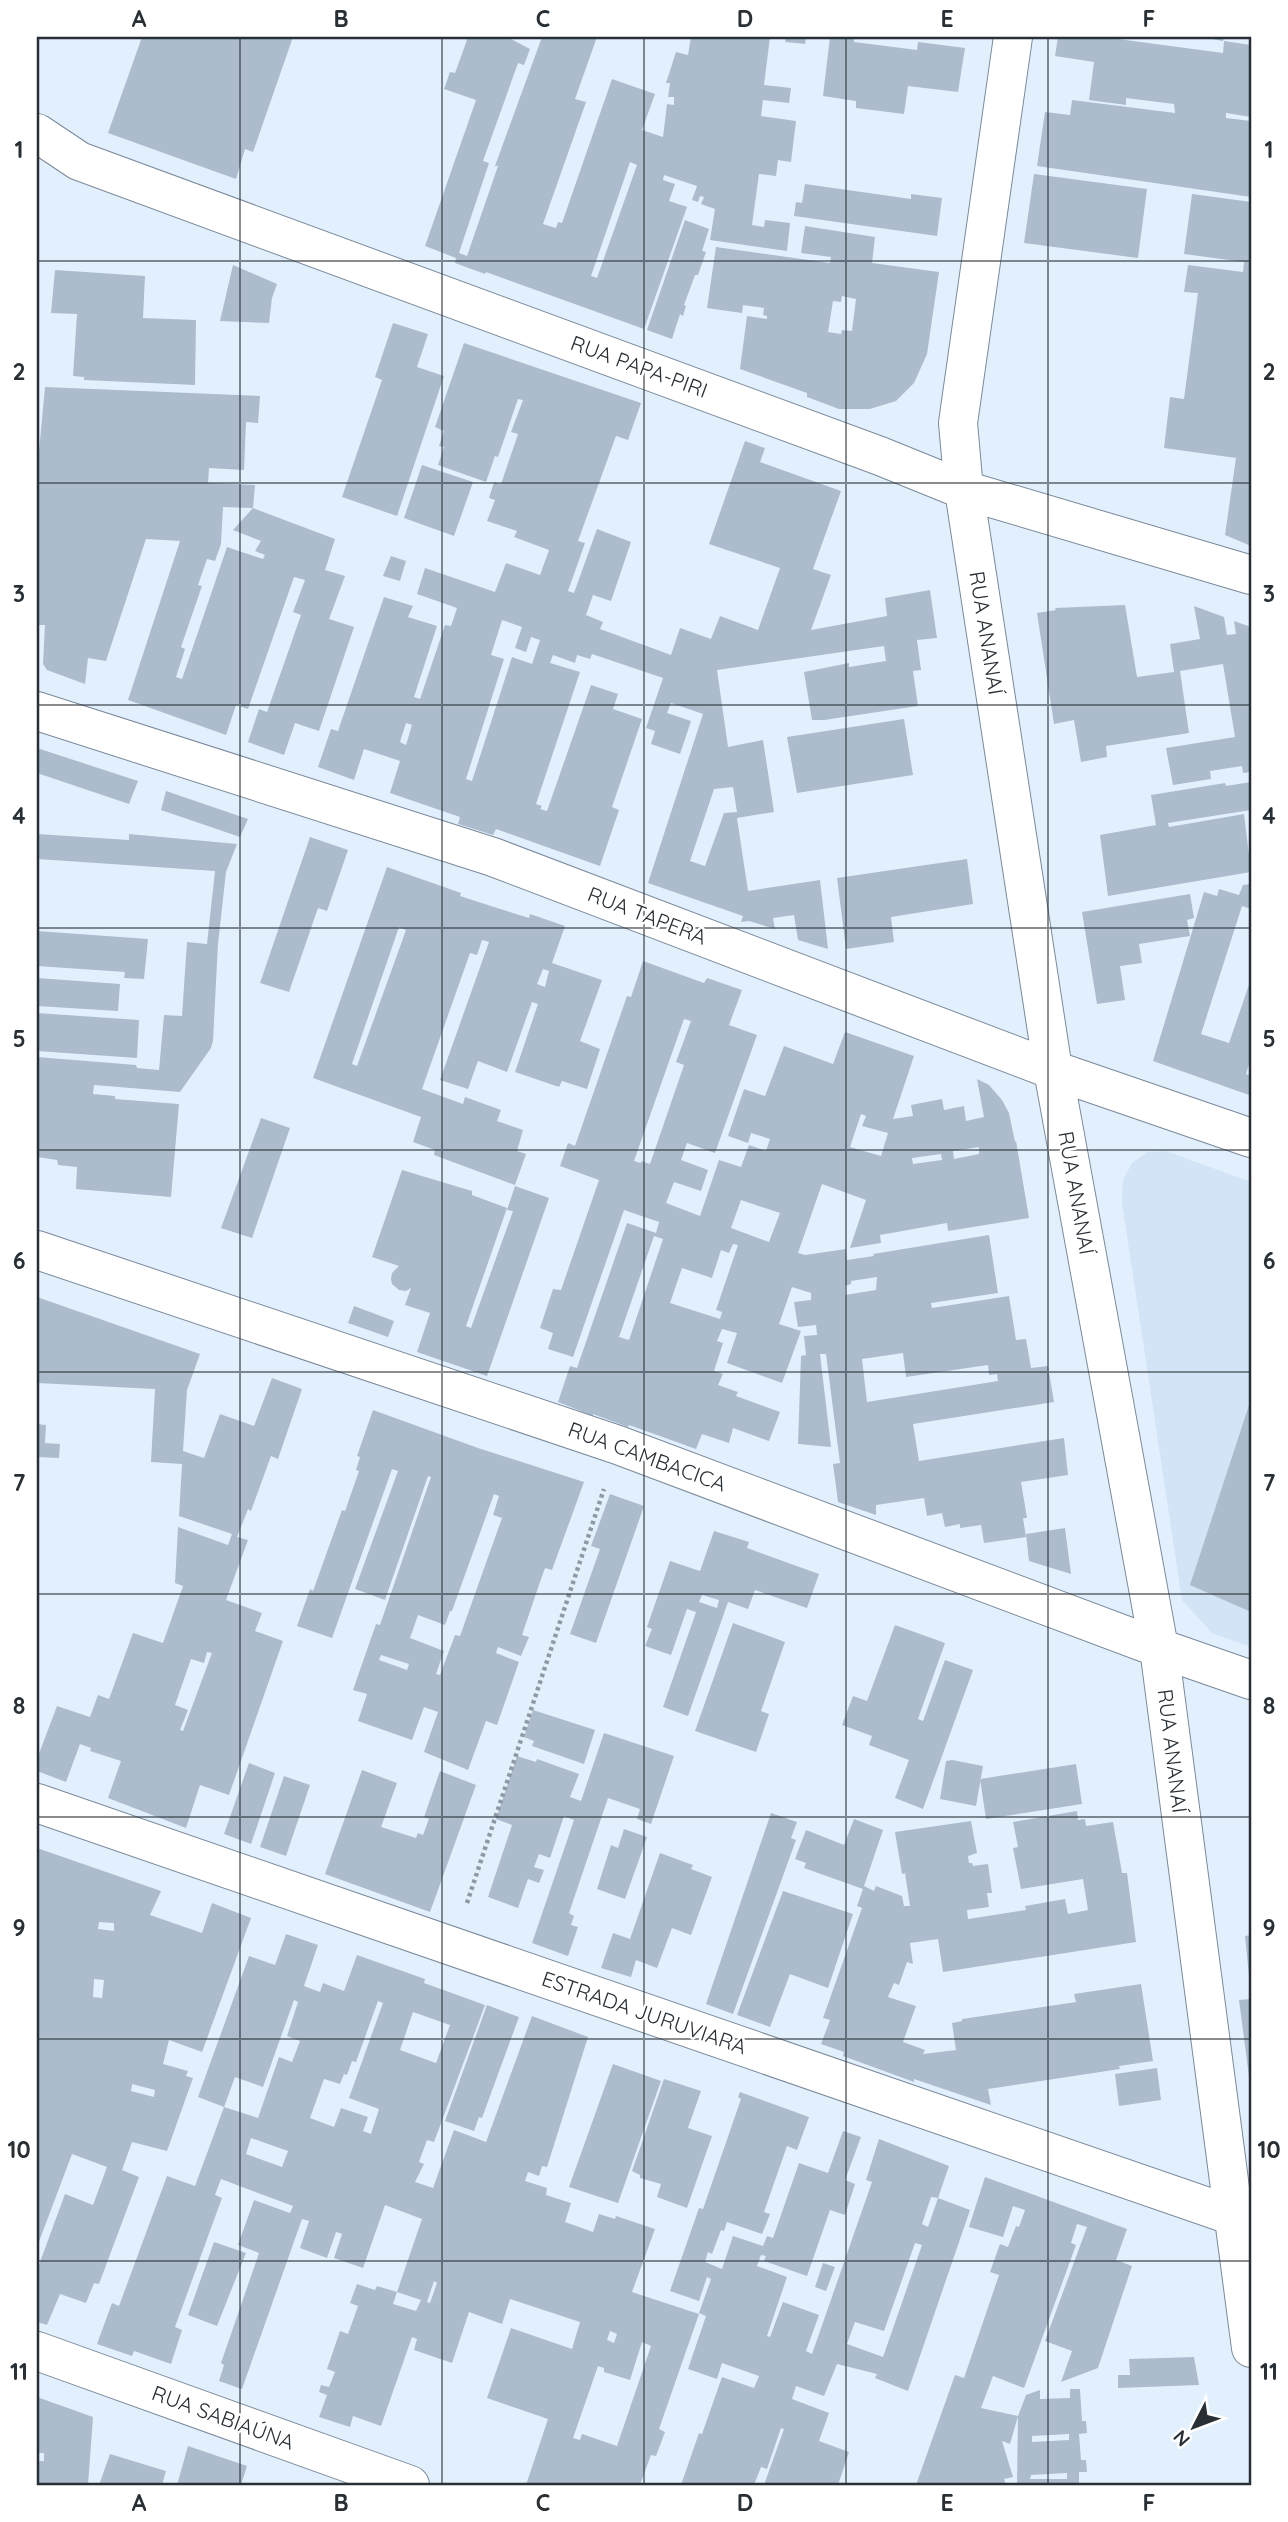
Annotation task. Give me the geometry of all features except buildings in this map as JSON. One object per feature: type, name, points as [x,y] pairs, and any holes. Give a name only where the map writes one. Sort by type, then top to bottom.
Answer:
[{"type":"street","name":"RUA ANANAÍ","points":[[1013,37],[958,422],[964,490],[1053,1070],[1159,1648],[1242,2219],[1251,2348]]},
{"type":"street","name":"RUA PAPA-PIRI","points":[[37,133],[79,162],[880,456],[964,490],[1251,575]]},
{"type":"street","name":"RUA TAPERA","points":[[37,711],[493,857],[1053,1070],[1251,1138]]},
{"type":"street","name":"RUA CAMBACICA","points":[[37,1250],[618,1446],[1251,1680]]},
{"type":"street","name":"ESTRADA JURUVIARA","points":[[37,1803],[1242,2219]]},
{"type":"street","name":"RUA SABIAÚNA","points":[[37,2351],[410,2485]]},
{"type":"path","points":[[453,1947],[618,1446]]},
{"type":"shaded area","points":[[1166,1151],[1251,1182],[1251,1647],[1212,1633],[1182,1600],[1122,1203],[1123,1180],[1132,1163],[1148,1152]]}]
